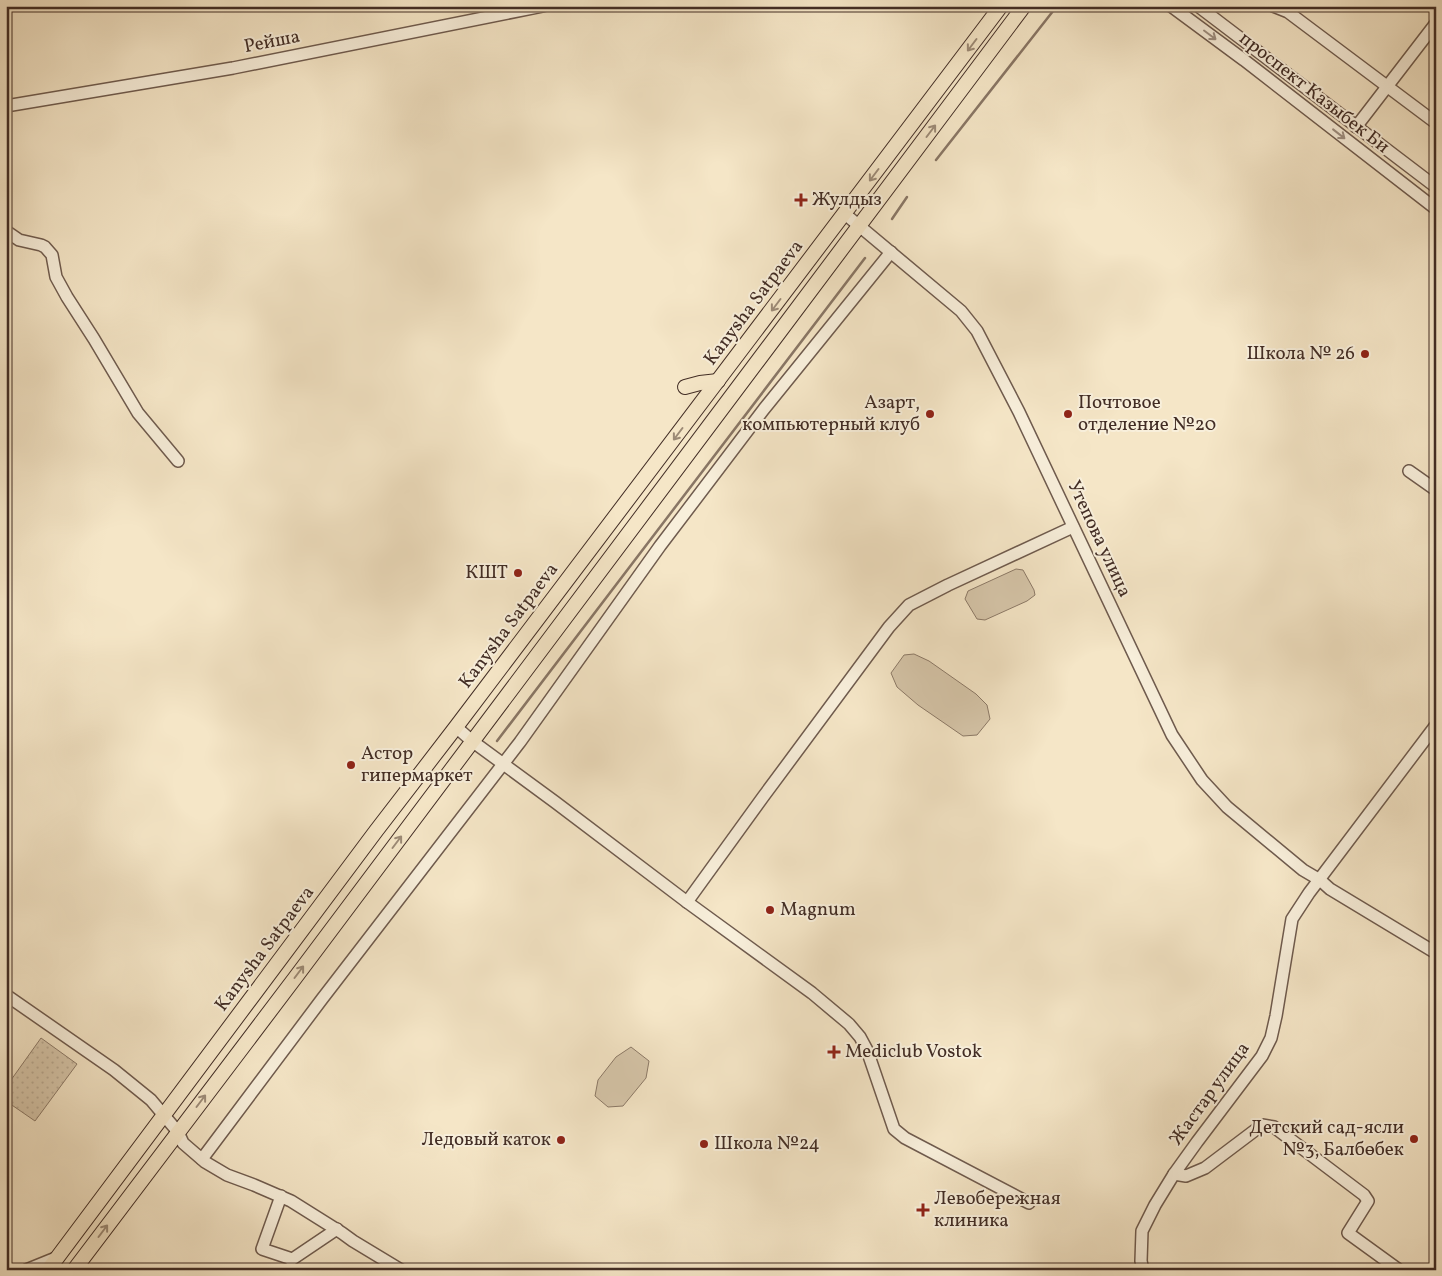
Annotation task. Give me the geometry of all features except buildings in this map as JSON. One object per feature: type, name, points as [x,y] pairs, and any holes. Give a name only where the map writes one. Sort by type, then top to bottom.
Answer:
[{"type":"main road","name":"Kanysha Satpaeva","points":[[48,1270],[376,831],[1001,6]]},
{"type":"main road","name":"Kanysha Satpaeva","points":[[74,1270],[860,227],[1024,6]]},
{"type":"main road","points":[[685,387],[718,381]]},
{"type":"street","name":"Рейша","points":[[6,106],[233,68],[543,6]]},
{"type":"street","name":"проспект Казыбек Би","points":[[1171,6],[1244,60],[1436,209]]},
{"type":"street","name":"проспект Казыбек Би","points":[[1198,6],[1436,186]]},
{"type":"street","points":[[1273,6],[1288,12],[1436,123]]},
{"type":"street","points":[[1356,127],[1436,23]]},
{"type":"street","name":"Утепова улица","points":[[845,214],[961,311],[977,331],[1018,412],[1172,735],[1202,780],[1237,816],[1303,870],[1320,880],[1330,889],[1436,953]]},
{"type":"street","points":[[6,230],[19,240],[46,247],[52,255],[56,277],[67,297],[138,413],[178,461]]},
{"type":"street","points":[[202,1159],[322,999],[503,764],[660,546],[746,432],[891,252]]},
{"type":"street","points":[[1409,471],[1436,490]]},
{"type":"street","points":[[687,902],[868,655],[889,627],[909,605],[948,584],[1073,528]]},
{"type":"street","points":[[1320,880],[1436,725]]},
{"type":"street","points":[[456,727],[472,742],[812,993],[848,1024],[860,1036],[867,1050],[894,1129],[905,1138],[1029,1203]]},
{"type":"street","name":"Жастар улица","points":[[1142,1270],[1142,1232],[1155,1205],[1174,1174],[1262,1056],[1271,1038],[1292,919],[1320,880]]},
{"type":"street","points":[[6,995],[114,1070],[151,1100],[178,1132],[183,1143],[202,1159],[227,1175],[292,1201],[401,1270]]},
{"type":"street","points":[[1174,1174],[1186,1176],[1205,1168],[1262,1125],[1274,1127],[1364,1195],[1368,1202],[1348,1233],[1399,1270]]},
{"type":"street","points":[[281,1196],[262,1249],[291,1260],[337,1229]]},
{"type":"street","points":[[26,1270],[58,1257]]},
{"type":"shaded area","points":[[1016,569],[1023,570],[1035,595],[1027,601],[985,620],[977,619],[965,599],[968,591]]},
{"type":"shaded area","points":[[914,654],[929,661],[976,694],[987,705],[990,719],[977,735],[963,736],[918,705],[897,687],[891,673],[904,655]]},
{"type":"shaded area","points":[[41,1038],[77,1064],[35,1121],[6,1101],[6,1087]]},
{"type":"shaded area","points":[[631,1047],[649,1061],[646,1078],[623,1106],[608,1107],[595,1096],[598,1080],[616,1057]]},
{"type":"waterway","points":[[936,160],[1057,6]]},
{"type":"waterway","points":[[892,219],[907,197]]},
{"type":"waterway","points":[[497,741],[865,258]]},
{"type":"place","name":"Жулдыз","points":[[801,200]]},
{"type":"place","name":"Школа № 26","points":[[1365,354]]},
{"type":"place","name":"Азарт, компьютерный клуб","points":[[930,414]]},
{"type":"place","name":"Почтовое отделение №20","points":[[1068,414]]},
{"type":"place","name":"КШТ","points":[[518,573]]},
{"type":"place","name":"Астор гипермаркет","points":[[351,765]]},
{"type":"place","name":"Magnum","points":[[770,910]]},
{"type":"place","name":"Mediclub Vostok","points":[[834,1052]]},
{"type":"place","name":"Детский сад-ясли №3, Балбөбек","points":[[1414,1139]]},
{"type":"place","name":"Ледовый каток","points":[[561,1140]]},
{"type":"place","name":"Школа №24","points":[[704,1144]]},
{"type":"place","name":"Левобережная клиника","points":[[923,1210]]}]
